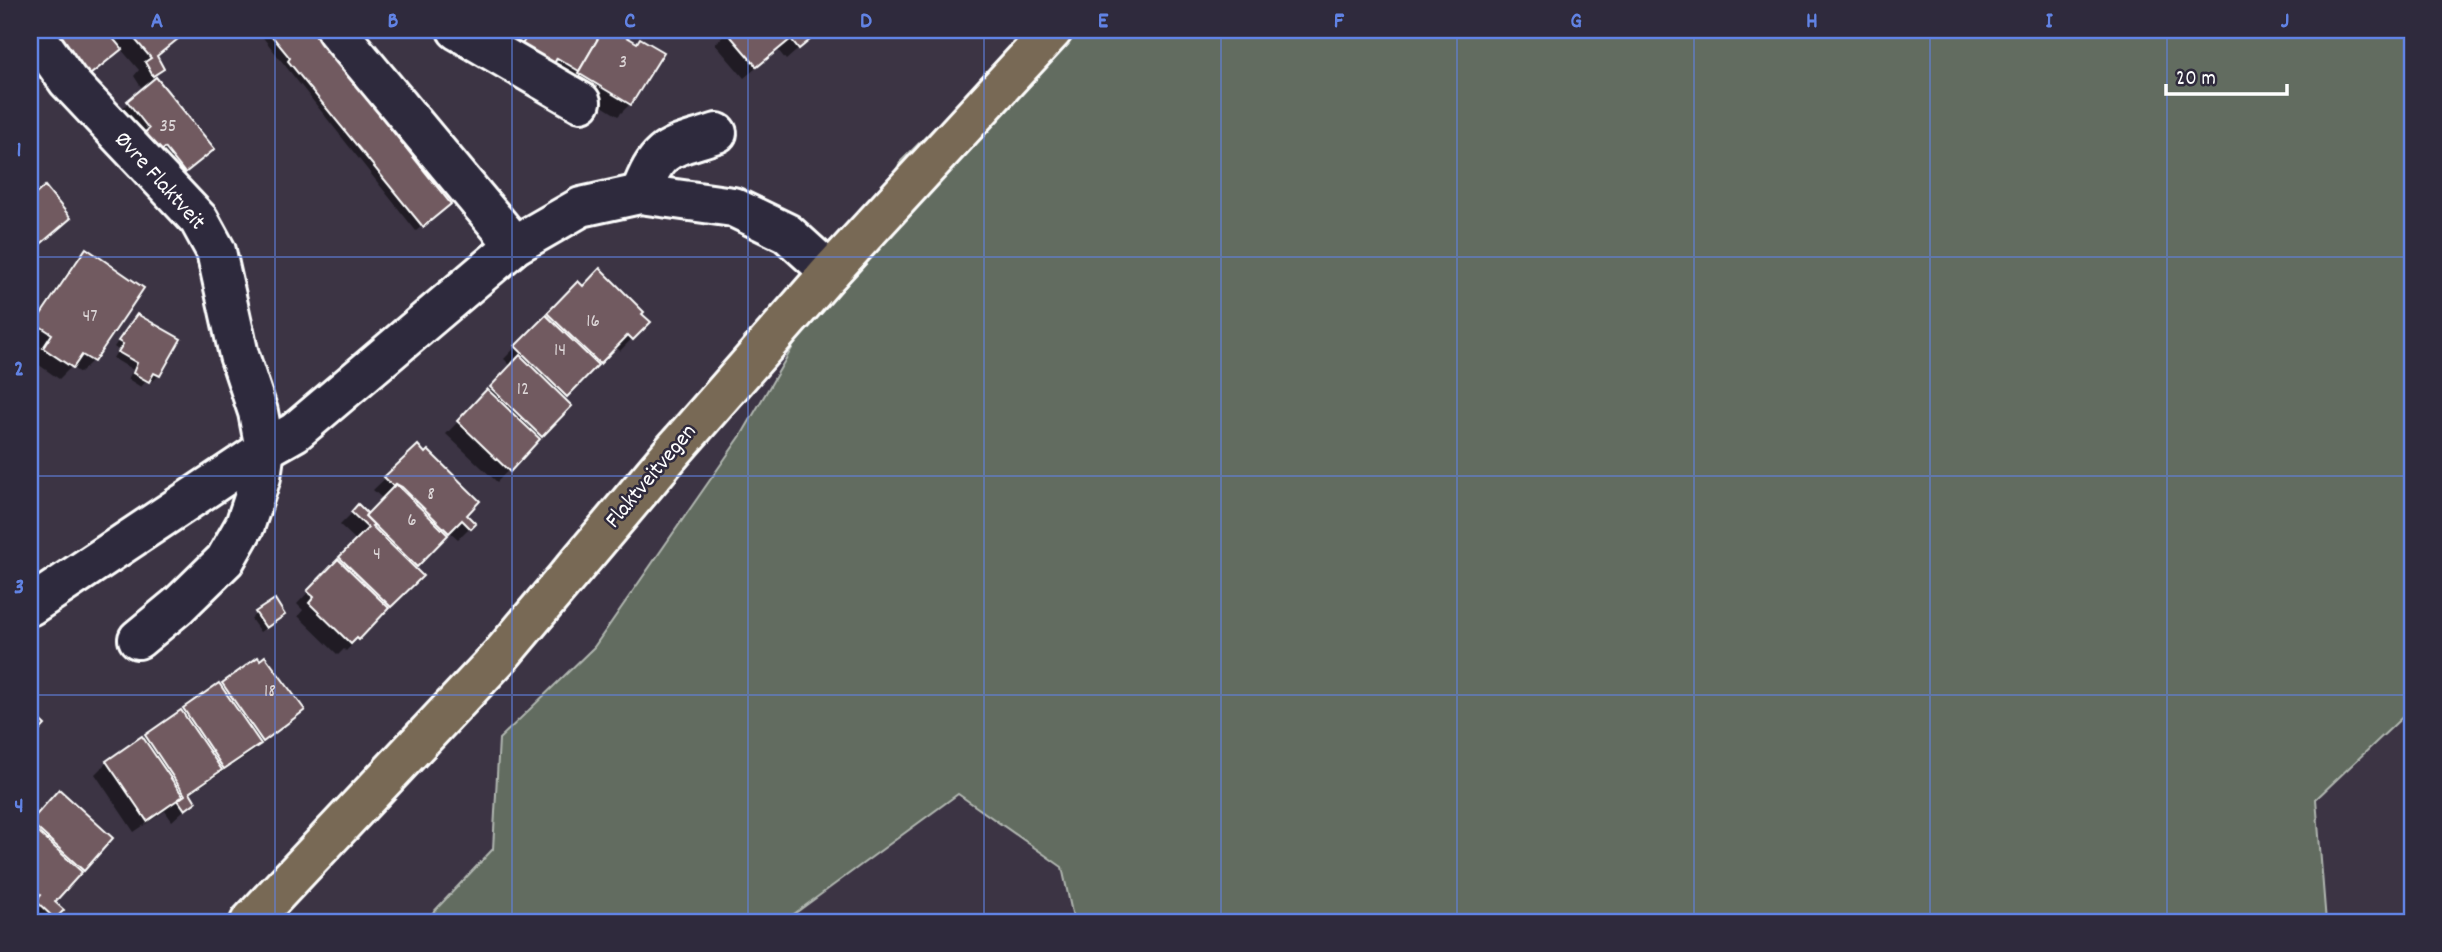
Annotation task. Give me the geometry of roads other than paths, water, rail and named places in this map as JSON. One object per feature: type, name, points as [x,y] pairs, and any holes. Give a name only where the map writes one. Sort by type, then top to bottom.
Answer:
[{"type":"main road","name":"Flaktveitvegen","points":[[250,922],[502,655],[673,451],[830,272],[1053,30]]},
{"type":"street","points":[[336,30],[515,245]]},
{"type":"street","points":[[457,30],[512,78],[581,102]]},
{"type":"street","name":"Øvre Flaktveit","points":[[37,47],[199,220],[216,251],[239,355],[258,412],[265,449]]},
{"type":"street","points":[[640,194],[651,166],[661,153],[717,132]]},
{"type":"street","points":[[30,606],[265,449],[295,432],[515,245],[581,207],[640,194],[733,207],[787,233],[830,272]]},
{"type":"street","points":[[138,639],[179,605],[225,560],[245,525],[261,477],[265,449]]}]
